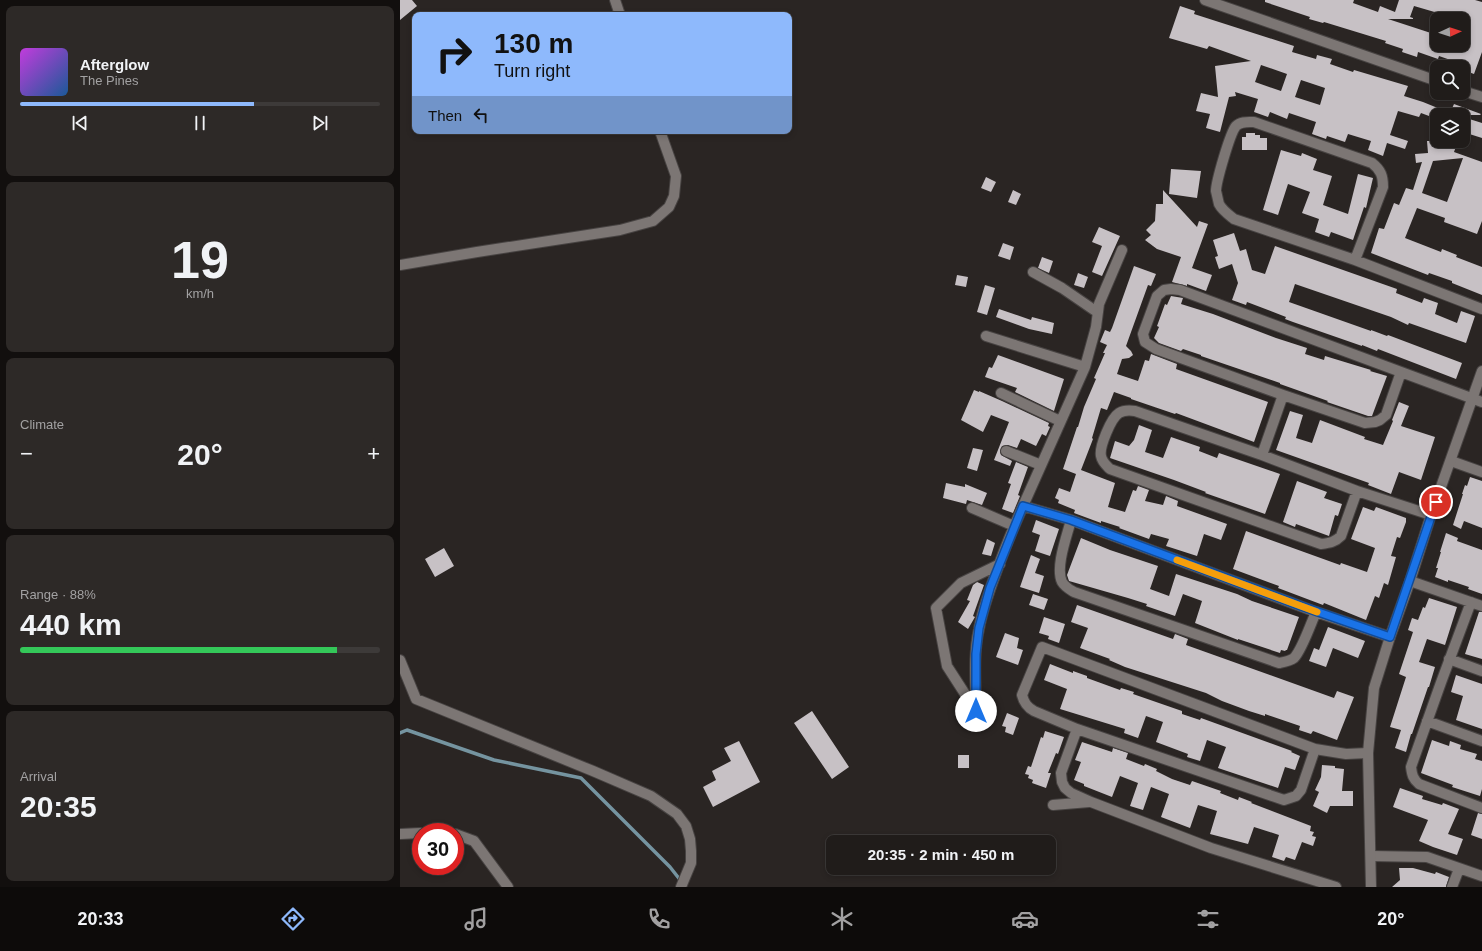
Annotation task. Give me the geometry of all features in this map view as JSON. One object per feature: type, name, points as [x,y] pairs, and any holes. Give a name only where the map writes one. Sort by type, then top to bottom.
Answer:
[{"type":"street","points":[[615,0],[619,12]]},
{"type":"street","points":[[1205,0],[1430,80]]},
{"type":"street","points":[[1470,93],[1482,97]]},
{"type":"street","points":[[1355,260],[1383,186],[1383,176],[1379,169],[1372,163],[1254,122],[1240,123],[1236,126],[1232,134],[1216,191],[1219,203],[1226,213],[1234,219],[1355,260],[1482,309]]},
{"type":"street","points":[[400,265],[620,230],[653,221],[669,207],[674,196],[676,176],[661,134]]},
{"type":"street","points":[[1000,564],[961,583],[936,608],[947,666],[976,711],[976,654],[979,628],[990,588],[1000,564],[1014,526],[1085,367],[1096,327],[1097,312],[1122,250]]},
{"type":"street","points":[[1033,272],[1062,288],[1097,312]]},
{"type":"street","points":[[1401,372],[1386,415],[1375,422],[1365,423],[1156,349],[1149,346],[1145,342],[1143,334],[1157,296],[1164,290],[1180,290],[1482,402]]},
{"type":"street","points":[[986,336],[1085,367]]},
{"type":"street","points":[[1371,887],[1368,754],[1374,688],[1431,515],[1451,461],[1471,398],[1482,371]]},
{"type":"street","points":[[1001,393],[1060,422]]},
{"type":"street","points":[[1262,455],[1283,395]]},
{"type":"street","points":[[1357,491],[1341,536],[1336,541],[1322,544],[1110,469],[1104,464],[1100,449],[1113,419],[1119,413],[1126,410],[1135,411],[1262,455],[1357,491],[1431,515]]},
{"type":"street","points":[[1006,451],[1041,465]]},
{"type":"street","points":[[1451,461],[1482,472]]},
{"type":"street","points":[[1023,506],[1071,520],[1316,612],[1390,637]]},
{"type":"street","points":[[972,508],[1014,526]]},
{"type":"street","points":[[1071,520],[1060,565],[1060,574],[1062,582],[1067,588],[1074,592],[1279,664],[1294,658],[1316,612]]},
{"type":"street","points":[[1410,581],[1482,606]]},
{"type":"street","points":[[1471,602],[1427,721],[1412,767],[1412,775],[1419,784],[1482,808]]},
{"type":"street","points":[[1315,749],[1301,790],[1296,796],[1284,800],[1077,729],[1034,711],[1024,702],[1022,695],[1042,647],[1315,749],[1346,754],[1368,754]]},
{"type":"street","points":[[1449,659],[1482,671]]},
{"type":"street","points":[[400,660],[416,699],[651,796],[677,814],[686,826],[690,839],[691,851],[690,863],[681,887]]},
{"type":"street","points":[[1427,721],[1482,741]]},
{"type":"street","points":[[1077,729],[1062,773],[1062,782],[1065,788],[1071,793],[1211,848],[1336,887]]},
{"type":"street","points":[[1053,805],[1091,802]]},
{"type":"street","points":[[400,834],[412,833]]},
{"type":"street","points":[[464,837],[474,841],[508,887]]},
{"type":"street","points":[[1371,856],[1427,857],[1482,876]]},
{"type":"street","points":[[1452,887],[1459,869]]},
{"type":"building","points":[[400,0],[412,0],[417,6],[400,20]]},
{"type":"building","points":[[1265,0],[1354,0],[1353,3],[1378,12],[1380,6],[1395,12],[1399,0],[1475,0],[1482,2],[1482,52],[1474,74],[1470,73],[1470,60],[1450,60],[1439,56],[1438,59],[1418,52],[1417,57],[1402,52],[1403,49],[1385,43],[1386,41],[1324,22],[1309,19],[1310,17],[1265,2]]},
{"type":"building","points":[[1180,6],[1195,11],[1194,14],[1294,46],[1292,52],[1316,59],[1317,55],[1332,59],[1330,64],[1353,72],[1354,70],[1408,86],[1404,96],[1438,108],[1430,108],[1430,116],[1421,113],[1419,117],[1398,111],[1390,135],[1408,141],[1405,149],[1387,143],[1383,156],[1368,150],[1371,141],[1348,134],[1345,142],[1327,136],[1326,139],[1312,134],[1316,122],[1289,113],[1287,119],[1270,112],[1268,117],[1254,112],[1258,99],[1235,92],[1236,96],[1229,97],[1220,132],[1206,128],[1210,114],[1196,111],[1201,93],[1218,97],[1215,66],[1251,61],[1209,46],[1207,49],[1169,38]],"holes":[[[1261,65],[1287,74],[1281,91],[1255,82]],[[1301,80],[1325,88],[1320,105],[1295,97]]]},
{"type":"building","points":[[1454,104],[1465,108],[1452,108]]},
{"type":"building","points":[[1470,110],[1481,114],[1470,115]]},
{"type":"building","points":[[1470,119],[1482,123],[1482,138],[1470,134]]},
{"type":"building","points":[[1246,133],[1255,133],[1255,135],[1260,135],[1260,138],[1267,138],[1267,150],[1242,150],[1242,137],[1246,137]]},
{"type":"building","points":[[1427,141],[1430,141],[1430,148],[1455,148],[1454,152],[1482,162],[1482,221],[1477,234],[1444,222],[1445,218],[1417,208],[1405,238],[1441,252],[1442,249],[1457,255],[1456,257],[1482,267],[1482,295],[1452,283],[1452,281],[1429,273],[1428,275],[1371,253],[1379,228],[1384,229],[1394,203],[1399,205],[1406,188],[1413,190],[1422,162],[1416,163],[1415,154],[1428,153]],"holes":[[[1463,158],[1447,202],[1422,193],[1433,161]]]},
{"type":"building","points":[[1281,150],[1301,156],[1302,153],[1317,159],[1313,170],[1332,176],[1323,205],[1348,214],[1358,174],[1373,178],[1366,208],[1364,207],[1353,240],[1331,232],[1329,237],[1315,232],[1319,219],[1302,213],[1310,192],[1288,184],[1278,215],[1263,210]]},
{"type":"building","points":[[1171,169],[1201,171],[1197,198],[1169,194]]},
{"type":"building","points":[[986,177],[996,182],[991,192],[981,188]]},
{"type":"building","points":[[1013,190],[1021,194],[1016,205],[1008,202]]},
{"type":"building","points":[[1163,190],[1197,227],[1199,221],[1208,224],[1192,268],[1212,275],[1206,291],[1187,284],[1187,286],[1172,282],[1181,257],[1157,249],[1145,240],[1151,235],[1146,230],[1155,221],[1156,204],[1163,204]]},
{"type":"building","points":[[1099,227],[1120,236],[1102,276],[1092,272],[1102,246],[1092,242]]},
{"type":"building","points":[[1234,233],[1240,251],[1246,249],[1252,270],[1265,274],[1275,246],[1397,289],[1396,293],[1422,303],[1424,298],[1438,303],[1435,314],[1457,323],[1461,311],[1475,316],[1466,343],[1409,323],[1408,325],[1391,317],[1295,284],[1289,302],[1371,331],[1387,336],[1388,335],[1462,363],[1456,379],[1378,349],[1377,351],[1293,322],[1285,319],[1286,317],[1247,302],[1246,305],[1232,300],[1238,283],[1232,264],[1219,269],[1215,257],[1218,256],[1213,240]]},
{"type":"building","points":[[1003,243],[1014,247],[1010,260],[998,256]]},
{"type":"building","points":[[1042,257],[1053,261],[1049,273],[1038,268]]},
{"type":"building","points":[[1134,266],[1156,274],[1151,286],[1148,285],[1126,346],[1133,355],[1129,358],[1122,359],[1117,374],[1138,381],[1145,360],[1149,361],[1151,354],[1177,364],[1176,369],[1268,402],[1254,442],[1114,392],[1107,410],[1101,408],[1092,438],[1093,439],[1081,470],[1115,483],[1108,507],[1125,512],[1133,490],[1136,491],[1138,486],[1149,490],[1145,501],[1163,505],[1166,496],[1178,501],[1177,506],[1227,524],[1221,540],[1204,534],[1197,556],[1166,546],[1169,539],[1151,534],[1149,539],[1119,528],[1120,527],[1101,521],[1101,523],[1074,513],[1075,510],[1058,503],[1059,500],[1055,498],[1059,488],[1070,492],[1076,474],[1063,469],[1084,407],[1096,379],[1094,378],[1105,353],[1103,353],[1107,345],[1100,342],[1105,330],[1110,332],[1112,328]]},
{"type":"building","points":[[1078,273],[1088,277],[1084,288],[1074,285]]},
{"type":"building","points":[[957,275],[968,277],[966,287],[955,285]]},
{"type":"building","points":[[985,285],[995,288],[987,315],[977,312]]},
{"type":"building","points":[[1171,296],[1183,298],[1181,304],[1307,348],[1305,354],[1324,360],[1325,356],[1387,376],[1372,416],[1327,402],[1328,401],[1201,355],[1183,349],[1181,351],[1159,343],[1154,338],[1159,327],[1157,326],[1165,304],[1167,305]]},
{"type":"building","points":[[999,309],[1031,320],[1032,317],[1054,323],[1052,334],[1029,329],[996,317]]},
{"type":"building","points":[[998,355],[1064,379],[1054,411],[1015,392],[1017,388],[985,377],[989,367],[992,368]]},
{"type":"building","points":[[974,390],[1002,401],[1049,423],[1048,426],[1050,427],[1046,436],[1042,434],[1036,446],[1021,439],[1017,448],[1008,445],[1002,446],[1000,452],[1001,455],[1012,461],[1010,466],[994,460],[1009,422],[991,415],[983,432],[961,420]]},
{"type":"building","points":[[1399,402],[1409,406],[1401,426],[1435,437],[1421,480],[1399,472],[1391,494],[1368,485],[1369,483],[1276,450],[1290,411],[1303,415],[1296,438],[1312,443],[1320,420],[1365,437],[1364,439],[1383,445]]},
{"type":"building","points":[[1139,425],[1152,430],[1145,452],[1163,458],[1171,437],[1200,447],[1199,451],[1217,458],[1219,453],[1280,474],[1265,514],[1110,458],[1115,441],[1129,446],[1134,440]]},
{"type":"building","points":[[973,448],[983,450],[977,471],[967,468]]},
{"type":"building","points":[[1016,462],[1028,467],[1018,495],[1020,496],[1013,513],[1002,509],[1011,484],[1008,483]]},
{"type":"building","points":[[1470,477],[1482,481],[1482,528],[1464,521],[1461,529],[1453,525],[1465,485],[1467,486]]},
{"type":"building","points":[[1297,481],[1327,492],[1324,498],[1342,504],[1338,516],[1335,515],[1329,536],[1296,524],[1295,527],[1283,522]]},
{"type":"building","points":[[946,483],[965,487],[965,484],[987,493],[982,505],[967,500],[966,504],[943,498]]},
{"type":"building","points":[[1363,507],[1374,511],[1376,507],[1406,518],[1400,538],[1397,537],[1391,556],[1396,557],[1388,585],[1384,583],[1379,598],[1375,596],[1366,620],[1324,603],[1323,605],[1278,588],[1279,586],[1233,569],[1246,531],[1340,565],[1341,563],[1367,572],[1375,548],[1351,539]]},
{"type":"building","points":[[1036,520],[1059,529],[1050,556],[1035,551],[1040,535],[1032,532]]},
{"type":"building","points":[[1446,533],[1458,538],[1457,541],[1482,550],[1482,594],[1468,589],[1469,587],[1435,577],[1440,552]]},
{"type":"building","points":[[1081,538],[1110,550],[1158,566],[1150,589],[1169,596],[1176,574],[1237,594],[1252,601],[1299,617],[1287,650],[1281,650],[1280,653],[1238,640],[1195,623],[1202,601],[1183,594],[1175,616],[1146,606],[1147,604],[1069,581],[1067,575]]},
{"type":"building","points":[[987,539],[995,543],[991,556],[982,554]]},
{"type":"building","points":[[444,548],[454,566],[435,577],[425,559]]},
{"type":"building","points":[[1031,555],[1040,559],[1035,573],[1044,576],[1039,593],[1020,587]]},
{"type":"building","points":[[977,582],[984,585],[973,616],[975,617],[968,629],[958,622],[970,601],[967,600],[973,585]]},
{"type":"building","points":[[1033,594],[1048,599],[1044,610],[1029,605]]},
{"type":"building","points":[[1429,598],[1457,607],[1445,645],[1427,639],[1419,662],[1435,667],[1406,752],[1395,748],[1401,730],[1390,727],[1406,677],[1399,674],[1413,632],[1408,630],[1412,618],[1418,620],[1423,607],[1425,608]]},
{"type":"building","points":[[1077,605],[1173,639],[1175,634],[1188,639],[1186,645],[1334,698],[1337,691],[1354,697],[1337,740],[1313,731],[1311,734],[1299,730],[1300,726],[1265,714],[1265,716],[1249,711],[1222,701],[1206,693],[1125,667],[1109,660],[1110,659],[1080,648],[1088,628],[1071,622]]},
{"type":"building","points":[[1479,612],[1482,612],[1482,659],[1465,654]]},
{"type":"building","points":[[1044,617],[1065,624],[1059,643],[1048,639],[1049,636],[1039,633]]},
{"type":"building","points":[[1328,627],[1365,641],[1358,658],[1333,648],[1326,667],[1309,661],[1314,648],[1319,650]]},
{"type":"building","points":[[1005,633],[1019,638],[1017,648],[1023,650],[1018,665],[996,657]]},
{"type":"building","points":[[1050,664],[1073,673],[1073,671],[1087,676],[1087,678],[1120,690],[1121,688],[1134,692],[1133,694],[1182,711],[1182,714],[1200,720],[1201,718],[1292,751],[1291,752],[1300,756],[1295,770],[1285,767],[1278,788],[1218,768],[1226,747],[1207,740],[1200,761],[1187,757],[1188,754],[1156,742],[1163,722],[1146,716],[1138,738],[1124,733],[1125,729],[1060,709],[1067,689],[1044,680]]},
{"type":"building","points":[[1456,675],[1482,684],[1482,729],[1456,720],[1463,696],[1451,692]]},
{"type":"building","points":[[812,711],[849,767],[832,779],[794,723]]},
{"type":"building","points":[[1007,713],[1019,718],[1013,735],[1005,732],[1006,727],[1002,726]]},
{"type":"building","points":[[1045,731],[1064,737],[1058,754],[1056,753],[1048,773],[1051,773],[1046,788],[1032,783],[1033,780],[1028,778],[1029,775],[1025,774],[1028,766],[1031,767],[1041,737],[1043,738]]},
{"type":"building","points":[[1432,740],[1449,746],[1450,741],[1461,745],[1460,749],[1477,754],[1475,759],[1482,761],[1482,789],[1480,796],[1452,787],[1453,785],[1421,773]]},
{"type":"building","points":[[739,741],[760,782],[713,807],[703,787],[716,780],[712,771],[731,761],[724,748]]},
{"type":"building","points":[[1082,742],[1112,752],[1113,748],[1128,753],[1126,759],[1157,769],[1156,771],[1172,779],[1190,785],[1192,781],[1221,791],[1220,793],[1238,800],[1239,797],[1311,826],[1310,831],[1314,832],[1312,836],[1316,837],[1313,846],[1302,842],[1295,860],[1286,857],[1284,861],[1272,857],[1279,835],[1254,827],[1248,844],[1210,834],[1217,811],[1198,805],[1190,828],[1161,817],[1169,794],[1151,787],[1143,810],[1130,806],[1138,783],[1120,776],[1112,797],[1084,786],[1084,784],[1074,780],[1081,762],[1075,760]]},
{"type":"building","points":[[958,755],[969,755],[969,768],[958,768]]},
{"type":"building","points":[[1322,765],[1335,766],[1335,768],[1344,769],[1342,791],[1353,791],[1353,806],[1330,806],[1327,813],[1313,806],[1319,792],[1315,790],[1321,777]]},
{"type":"building","points":[[1400,788],[1423,796],[1422,799],[1442,805],[1443,803],[1459,809],[1448,834],[1463,839],[1457,855],[1419,841],[1428,820],[1393,807]]},
{"type":"building","points":[[1478,813],[1482,814],[1482,839],[1471,835]]},
{"type":"building","points":[[1399,868],[1413,868],[1435,874],[1436,872],[1449,877],[1446,887],[1392,887],[1400,880]]},
{"type":"waterway","points":[[400,733],[407,730],[494,760],[581,778],[670,867],[681,881]]},
{"type":"slow traffic","points":[[1177,560],[1317,612]]},
{"type":"route","points":[[976,711],[976,654],[979,628],[990,588],[1023,506],[1071,520],[1301,606],[1390,637],[1436,502]]}]
